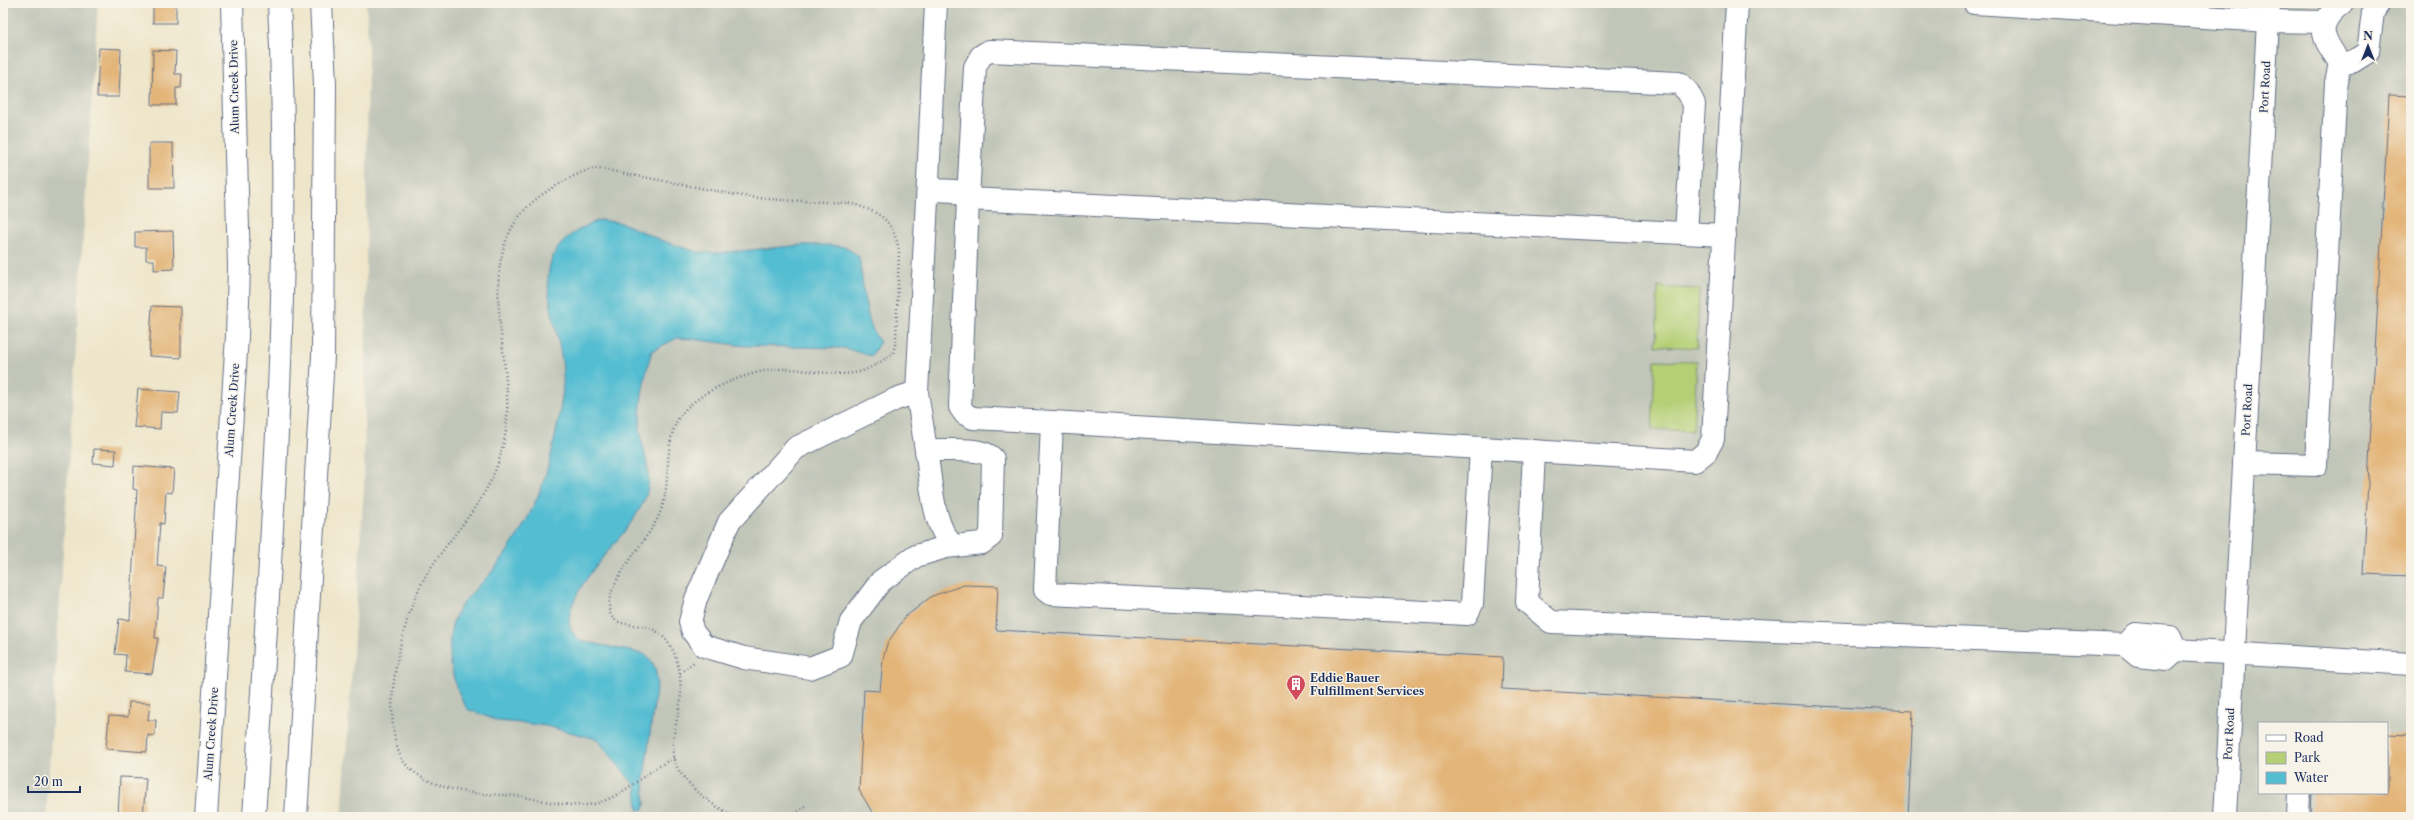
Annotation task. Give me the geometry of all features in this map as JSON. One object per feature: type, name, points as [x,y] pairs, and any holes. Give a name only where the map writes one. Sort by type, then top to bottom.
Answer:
[{"type":"street","name":"Alum Creek Drive","points":[[206,817],[237,336],[239,267],[232,3]]},
{"type":"street","points":[[254,817],[282,312],[283,140],[279,3]]},
{"type":"street","points":[[296,817],[323,356],[325,154],[322,3]]},
{"type":"street","points":[[936,3],[917,392],[940,526],[949,542],[954,546]]},
{"type":"street","points":[[1686,233],[1694,104],[1688,92],[1679,83],[989,51],[981,56],[976,67],[968,199],[960,407],[966,414],[973,418],[1695,461],[1706,452],[1714,439],[1737,3]]},
{"type":"street","points":[[1974,3],[2269,12],[2324,22]]},
{"type":"street","points":[[2244,463],[2316,465],[2335,90],[2340,63],[2327,44],[2322,30],[2327,16],[2342,3]]},
{"type":"street","points":[[2340,63],[2352,62],[2368,52],[2373,12],[2379,3]]},
{"type":"street","name":"Port Road","points":[[2225,817],[2269,12]]},
{"type":"street","points":[[928,181],[935,190],[955,191],[968,199],[1725,235]]},
{"type":"street","points":[[917,392],[896,399],[796,448],[729,522],[696,599],[690,622],[693,632],[704,646],[744,658],[810,668],[841,656],[852,621],[881,581],[916,556],[954,546],[982,543],[991,536],[993,459],[989,454],[979,451],[926,450]]},
{"type":"street","points":[[1052,422],[1044,590],[1050,594],[1467,614],[1472,604],[1481,448]]},
{"type":"street","points":[[1534,451],[1527,602],[1551,622],[2125,645],[2135,634],[2170,637],[2176,650],[2234,655],[2411,664]]},
{"type":"street","points":[[2298,817],[2299,794]]},
{"type":"path","points":[[674,758],[620,792],[601,802],[580,806],[516,796],[459,791],[435,784],[414,772],[400,757],[394,733],[392,709],[395,669],[416,598],[425,578],[482,499],[493,480],[505,435],[508,396],[497,282],[503,250],[512,225],[535,200],[550,190],[593,169],[665,180],[756,198],[848,203],[863,207],[887,219],[897,239],[899,252],[896,340],[893,354],[870,368]]},
{"type":"path","points":[[792,817],[807,804]]},
{"type":"shaded area","points":[[3,3],[98,3],[46,817],[3,817]]},
{"type":"shaded area","points":[[366,3],[1943,3],[2169,16],[1974,3],[2411,3],[2411,817],[342,817],[364,488],[368,44]]},
{"type":"green space","points":[[1658,287],[1699,289],[1697,348],[1656,346]]},
{"type":"green space","points":[[1655,360],[1697,361],[1693,431],[1652,429]]},
{"type":"water","points":[[600,220],[622,223],[663,241],[697,252],[718,253],[804,245],[846,247],[859,257],[868,314],[875,335],[880,342],[871,356],[844,348],[745,346],[677,338],[652,351],[643,387],[640,414],[642,443],[648,473],[647,493],[643,503],[631,522],[583,584],[574,601],[569,617],[572,630],[582,641],[644,654],[651,660],[654,666],[657,682],[644,778],[645,805],[644,809],[638,810],[636,787],[597,739],[542,725],[498,721],[467,709],[461,699],[450,661],[450,635],[453,622],[458,611],[469,596],[500,562],[526,522],[545,478],[549,463],[559,417],[563,381],[560,348],[550,304],[548,284],[550,265],[558,248],[574,233]]},
{"type":"building","points":[[153,3],[176,3],[176,23],[153,23]]},
{"type":"building","points":[[99,48],[121,49],[119,97],[97,97]]},
{"type":"building","points":[[153,50],[176,51],[175,74],[182,74],[181,88],[176,88],[176,105],[152,105]]},
{"type":"building","points":[[2389,95],[2411,96],[2411,576],[2363,574]]},
{"type":"building","points":[[149,143],[173,143],[174,188],[149,188]]},
{"type":"building","points":[[173,231],[174,269],[154,270],[154,260],[146,260],[146,247],[135,247],[135,232]]},
{"type":"building","points":[[152,306],[181,307],[181,358],[149,356]]},
{"type":"building","points":[[138,389],[180,392],[178,413],[161,412],[160,429],[134,427]]},
{"type":"building","points":[[94,449],[116,450],[115,465],[93,463]]},
{"type":"building","points":[[134,466],[174,469],[172,493],[166,492],[164,524],[160,523],[157,566],[166,567],[163,598],[158,598],[155,638],[158,638],[152,674],[125,672],[126,655],[115,654],[119,619],[130,620],[137,490],[133,489]]},
{"type":"building","name":"Eddie Bauer Fulfillment Services","points":[[964,585],[998,586],[996,630],[1503,657],[1502,689],[1913,711],[1908,817],[875,817],[859,790],[864,690],[880,691],[883,659],[887,644],[905,617],[932,596]]},
{"type":"building","points":[[129,702],[150,703],[148,720],[156,720],[155,736],[148,735],[147,752],[106,749],[109,716],[128,717]]},
{"type":"building","points":[[2388,734],[2411,735],[2411,817],[2311,817],[2312,794],[2388,794]]},
{"type":"building","points":[[120,777],[146,778],[143,817],[118,817]]},
{"type":"place","name":"Eddie Bauer Fulfillment Services","points":[[1296,701]]}]
